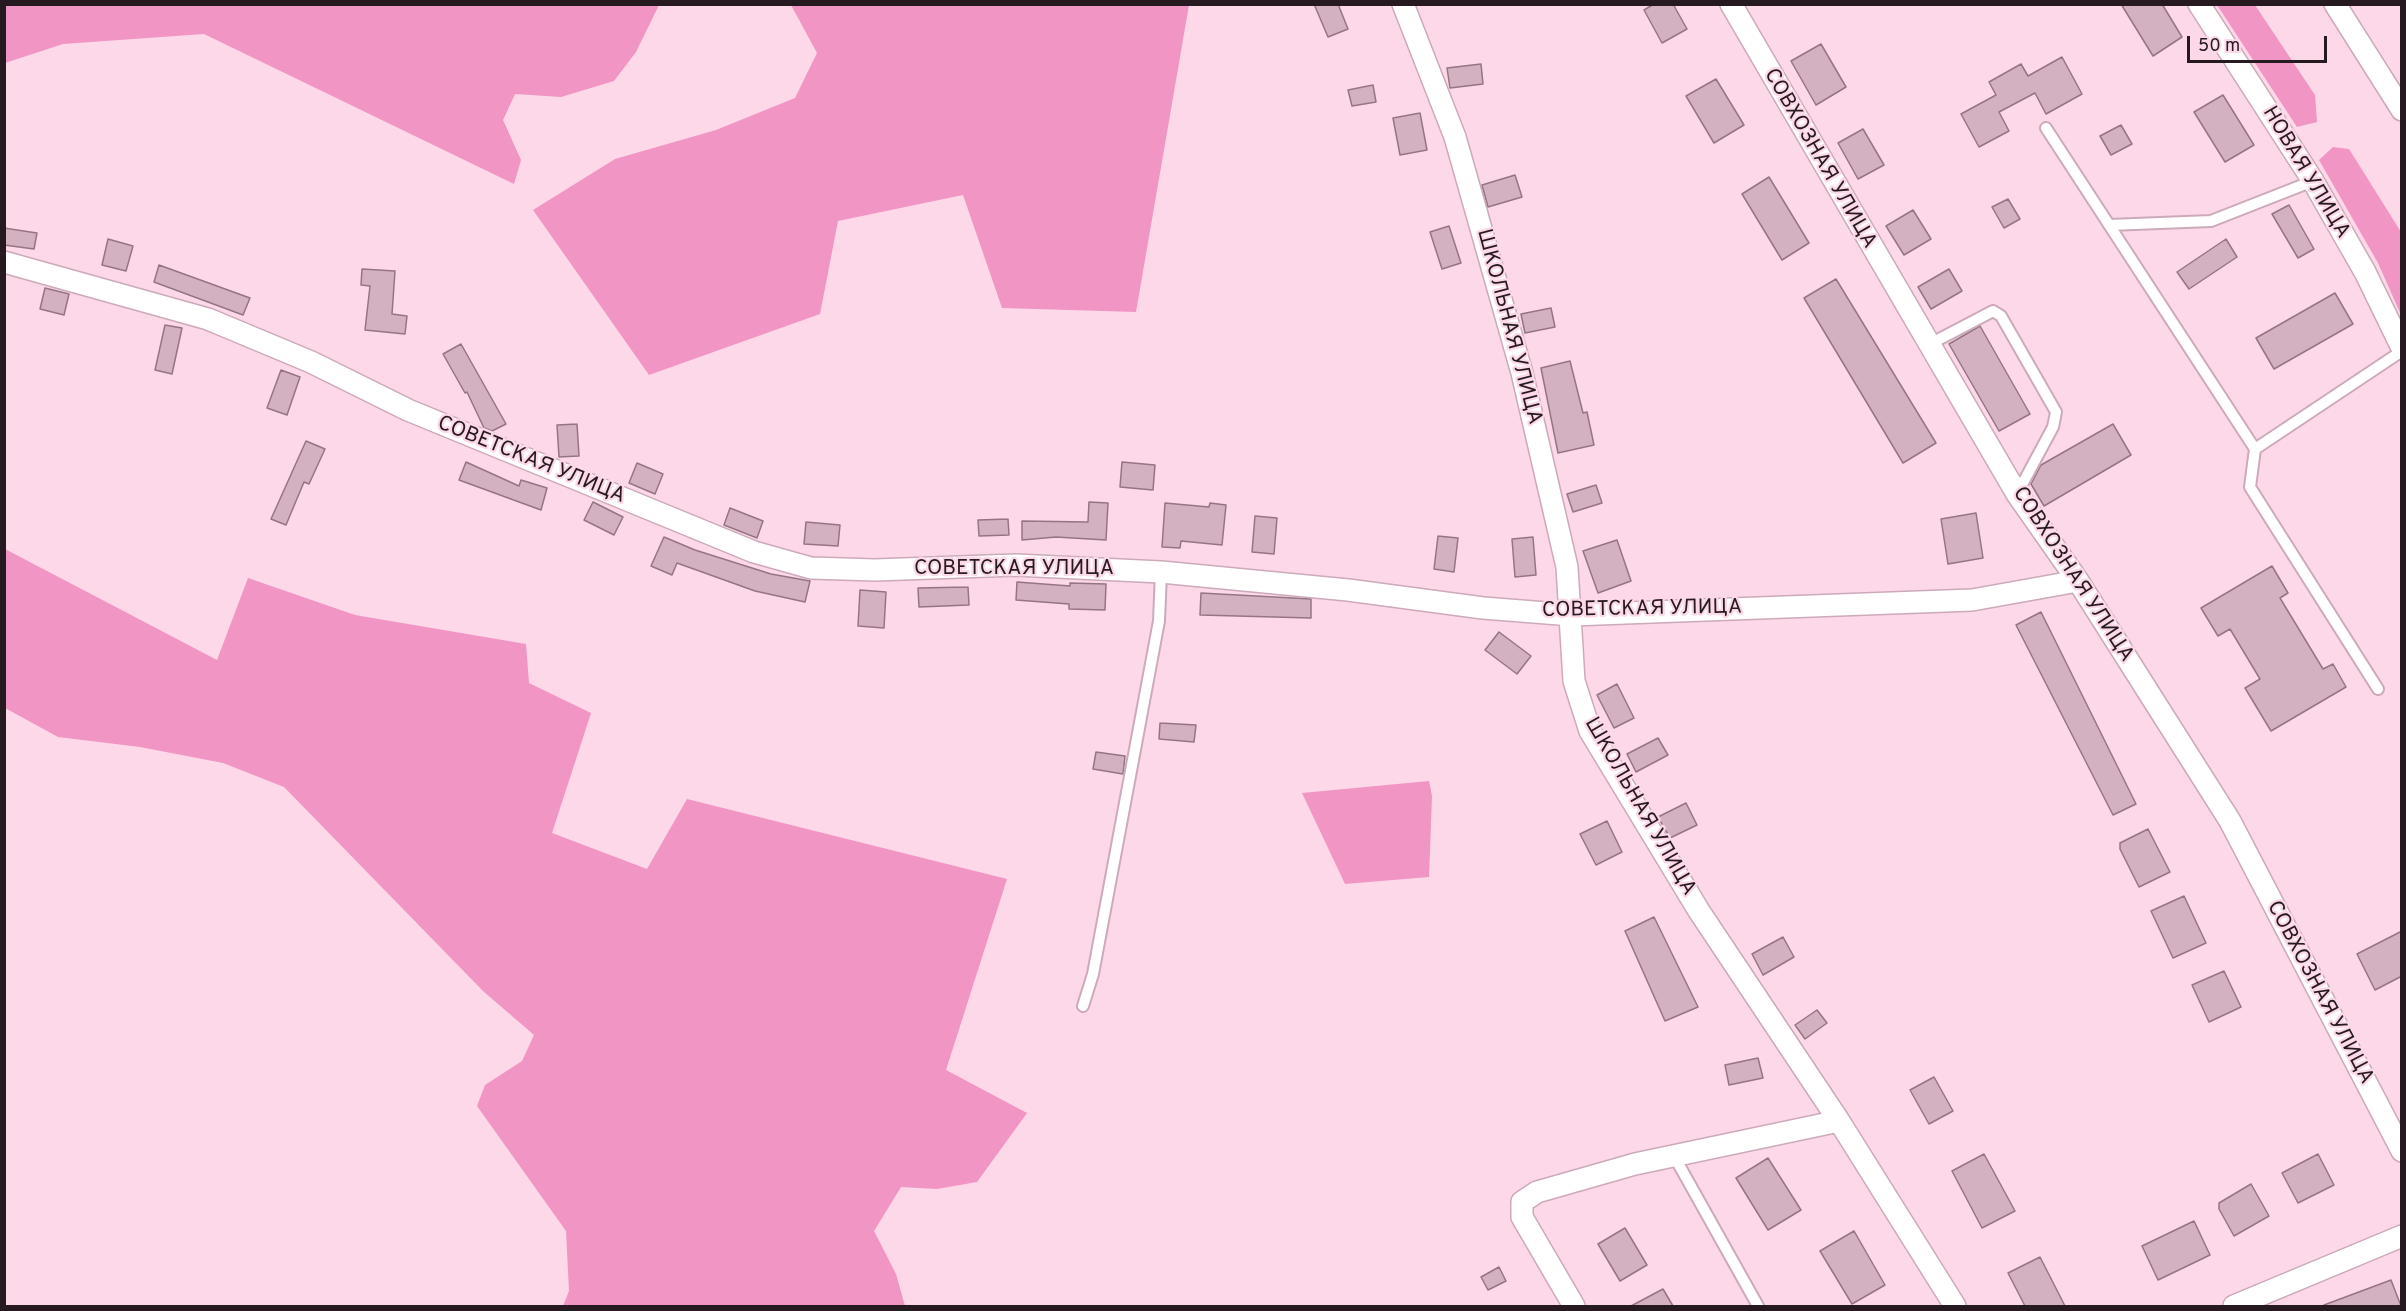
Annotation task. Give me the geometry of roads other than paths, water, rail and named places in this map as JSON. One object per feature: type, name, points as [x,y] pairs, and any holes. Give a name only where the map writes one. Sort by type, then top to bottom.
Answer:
[{"type":"street","name":"ШКОЛЬНАЯ УЛИЦА","points":[[1403,4],[1455,136],[1522,373],[1567,567],[1572,615],[1574,681],[1590,731],[1699,911],[1839,1121],[1956,1306]]},
{"type":"street","name":"СОВХОЗНАЯ УЛИЦА","points":[[1731,4],[2017,494],[2078,581],[2230,821],[2402,1150]]},
{"type":"street","name":"НОВАЯ УЛИЦА","points":[[2199,4],[2313,181],[2365,272],[2402,350]]},
{"type":"street","points":[[2335,4],[2402,110]]},
{"type":"street","name":"СОВЕТСКАЯ УЛИЦА","points":[[4,262],[208,319],[311,362],[419,415],[754,552],[811,568],[875,570],[1016,566],[1161,572],[1348,590],[1483,608],[1572,615],[1972,600],[2078,581]]},
{"type":"street","points":[[1574,1306],[1522,1217],[1522,1202],[1537,1192],[1635,1164],[1839,1121]]},
{"type":"street","points":[[2234,1306],[2402,1236]]},
{"type":"lane","points":[[2046,128],[2255,449],[2250,487],[2378,689]]},
{"type":"lane","points":[[2109,225],[2211,221],[2313,181]]},
{"type":"lane","points":[[1928,345],[1993,311],[2001,316],[2056,412],[2053,427],[2017,494]]},
{"type":"lane","points":[[2255,449],[2402,350]]},
{"type":"lane","points":[[1083,1006],[1093,974],[1155,644],[1161,572]]},
{"type":"lane","points":[[1674,1156],[1758,1306]]}]
